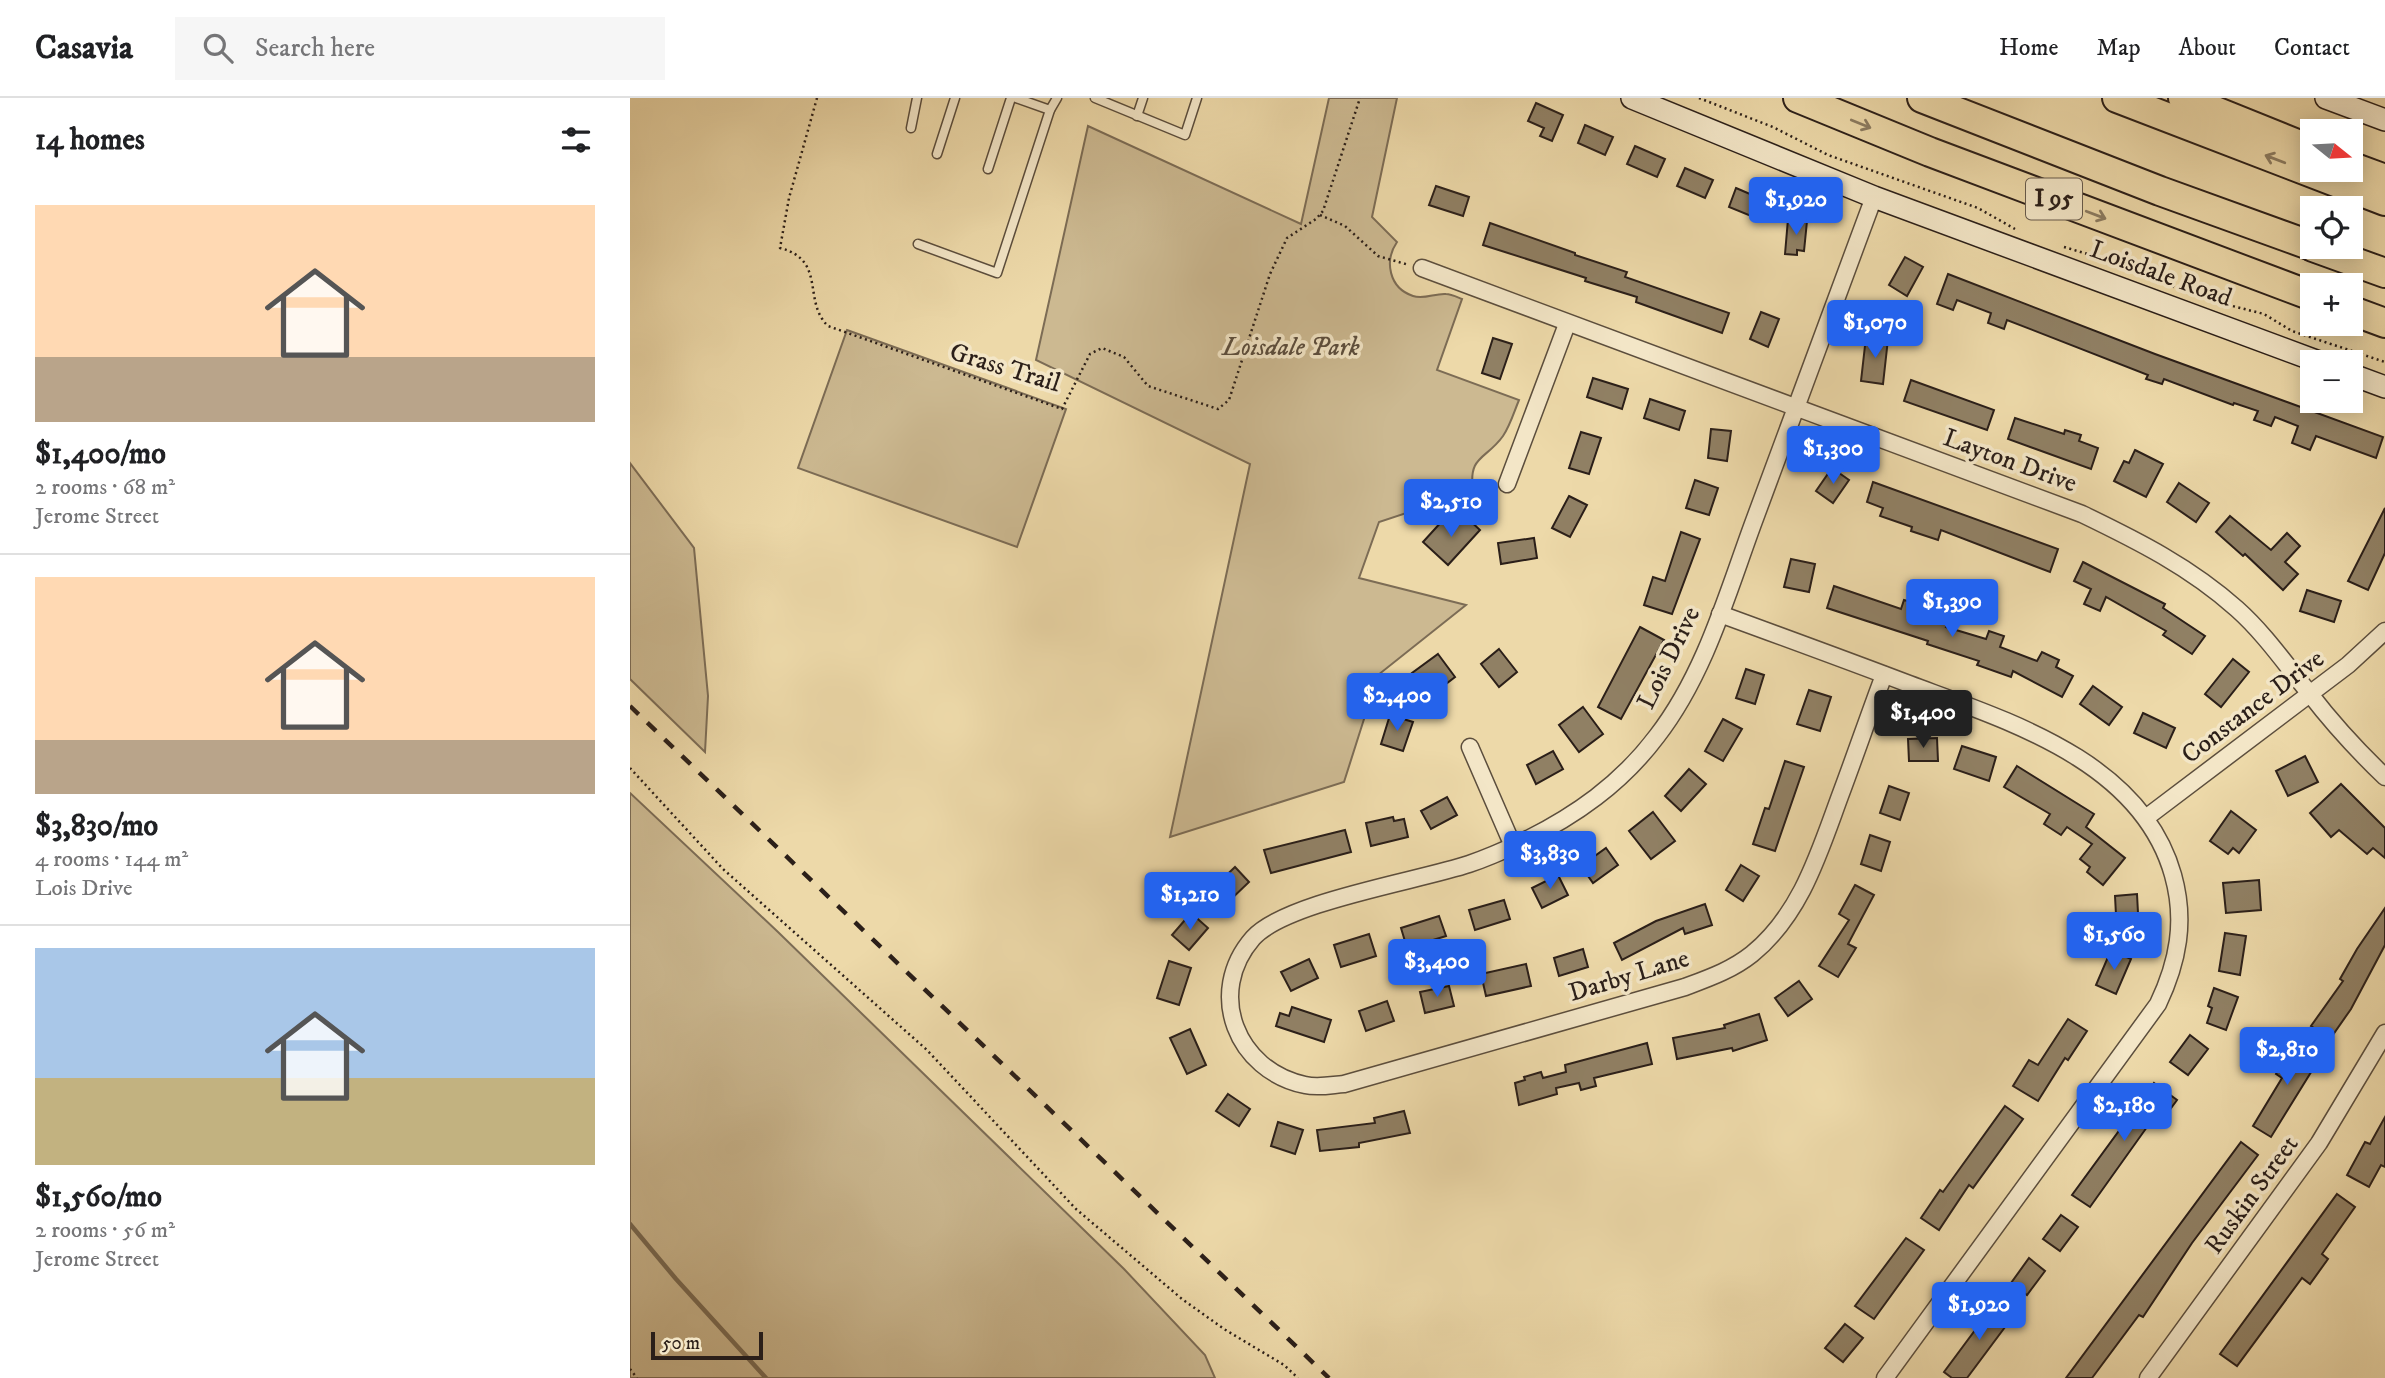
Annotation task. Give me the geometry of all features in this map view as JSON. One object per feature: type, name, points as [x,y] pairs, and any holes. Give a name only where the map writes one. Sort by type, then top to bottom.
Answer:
[{"type":"highway","name":"I 95","points":[[1798,98],[1943,157],[2300,291]]},
{"type":"highway","points":[[1922,98],[2095,166],[2300,242]]},
{"type":"highway","points":[[2117,98],[2385,201]]},
{"type":"highway","points":[[2183,98],[2300,145]]},
{"type":"highway","points":[[2363,171],[2385,179]]},
{"type":"highway","points":[[2347,259],[2385,273]]},
{"type":"highway","points":[[2363,315],[2385,323]]},
{"type":"main road","name":"Loisdale Road","points":[[1633,98],[1874,197],[2300,355]]},
{"type":"main road","points":[[2326,98],[2385,120]]},
{"type":"main road","points":[[2363,379],[2385,387]]},
{"type":"street","name":"Lois Drive","points":[[1234,1028],[1229,999],[1231,981],[1243,952],[1267,926],[1298,911],[1470,864],[1513,846],[1575,814],[1609,787],[1657,736],[1689,686],[1720,614],[1874,197]]},
{"type":"street","name":"Layton Drive","points":[[1422,268],[2082,514],[2149,546],[2194,574],[2238,610],[2271,645],[2352,745],[2385,778]]},
{"type":"street","points":[[1507,484],[1567,324]]},
{"type":"street","points":[[1720,614],[2007,721],[2057,745],[2105,779],[2147,817],[2169,859],[2177,890],[2180,936],[2168,983],[2147,1021],[1885,1378]]},
{"type":"street","name":"Constance Drive","points":[[2147,817],[2310,695],[2358,657],[2385,631]]},
{"type":"street","name":"Darby Lane","points":[[1234,1028],[1247,1050],[1273,1074],[1308,1086],[1320,1087],[1370,1076],[1721,974],[1750,956],[1766,942],[1793,907],[1813,867],[1884,675]]},
{"type":"street","points":[[1470,747],[1513,846]]},
{"type":"street","name":"Ruskin Street","points":[[2148,1378],[2319,1143],[2385,1033]]},
{"type":"lane","points":[[911,128],[917,98]]},
{"type":"lane","points":[[937,153],[955,98]]},
{"type":"lane","points":[[988,169],[1014,98],[1050,110]]},
{"type":"lane","points":[[918,244],[997,272],[1050,110],[1057,98]]},
{"type":"lane","points":[[1137,116],[1143,98]]},
{"type":"lane","points":[[1099,99],[1185,135],[1197,98]]},
{"type":"path","name":"Grass Trail","points":[[817,98],[789,198],[780,248],[797,253],[802,258],[811,278],[819,317],[828,326],[842,332],[1062,409],[1090,354],[1101,348],[1124,356],[1148,386],[1219,409],[1229,400],[1270,274],[1287,238],[1320,215]]},
{"type":"path","points":[[1360,98],[1320,215],[1345,226],[1381,258],[1422,268]]},
{"type":"path","points":[[1699,98],[1773,127],[1828,155],[1978,208],[2018,230]]},
{"type":"path","points":[[2062,246],[2135,268],[2191,296],[2264,313],[2292,331],[2385,362]]},
{"type":"path","points":[[630,768],[723,869],[927,1050],[1076,1209],[1174,1293],[1224,1329],[1284,1365],[1297,1378]]},
{"type":"path","points":[[630,1369],[638,1378]]},
{"type":"green space","name":"Loisdale Park","points":[[1329,98],[1397,98],[1372,217],[1397,242],[1391,257],[1391,273],[1399,287],[1413,296],[1446,294],[1462,299],[1437,370],[1519,400],[1503,436],[1476,464],[1472,479],[1473,491],[1379,522],[1359,578],[1466,605],[1378,675],[1344,782],[1170,837],[1250,464],[1036,360],[1088,126],[1301,224]]},
{"type":"green space","points":[[847,330],[1066,409],[1017,547],[798,468]]},
{"type":"green space","points":[[630,463],[694,548],[708,696],[705,752],[630,679]]},
{"type":"green space","points":[[630,793],[778,932],[1124,1269],[1205,1355],[1215,1378],[630,1378]]},
{"type":"building","points":[[1536,103],[1563,115],[1552,141],[1540,136],[1544,128],[1528,121]]},
{"type":"building","points":[[1585,125],[1613,137],[1605,155],[1578,143]]},
{"type":"building","points":[[1635,146],[1665,159],[1657,177],[1627,164]]},
{"type":"building","points":[[1685,168],[1713,180],[1705,198],[1677,186]]},
{"type":"building","points":[[1436,186],[1469,197],[1463,216],[1429,205]]},
{"type":"building","points":[[1736,188],[1764,200],[1756,218],[1729,207]]},
{"type":"building","points":[[1788,219],[1807,221],[1804,251],[1797,250],[1797,255],[1785,254]]},
{"type":"building","points":[[1490,223],[1627,272],[1625,277],[1729,313],[1722,333],[1636,302],[1637,297],[1585,281],[1586,278],[1483,245]]},
{"type":"building","points":[[1905,257],[1923,267],[1907,296],[1889,285]]},
{"type":"building","points":[[1948,274],[2300,407],[2300,413],[2317,413],[2383,437],[2376,458],[2316,436],[2310,450],[2292,443],[2298,426],[2275,417],[2271,426],[2254,420],[2258,411],[2234,403],[2233,405],[2164,379],[2162,384],[2146,379],[2148,375],[2007,320],[2004,329],[1988,323],[1991,313],[1957,300],[1953,310],[1937,304]]},
{"type":"building","points":[[1761,312],[1779,319],[1768,347],[1750,339]]},
{"type":"building","points":[[1866,337],[1888,339],[1883,384],[1861,381]]},
{"type":"building","points":[[1493,338],[1512,344],[1500,379],[1482,373]]},
{"type":"building","points":[[1593,378],[1628,389],[1622,409],[1587,397]]},
{"type":"building","points":[[1911,380],[1994,410],[1987,430],[1904,401]]},
{"type":"building","points":[[1650,399],[1685,411],[1679,430],[1644,418]]},
{"type":"building","points":[[2015,418],[2064,434],[2065,430],[2081,435],[2079,441],[2098,448],[2091,469],[2008,439]]},
{"type":"building","points":[[1711,429],[1731,431],[1727,461],[1708,458]]},
{"type":"building","points":[[1581,432],[1601,438],[1589,474],[1569,468]]},
{"type":"building","points":[[2135,450],[2163,464],[2146,497],[2114,481],[2124,461],[2129,463]]},
{"type":"building","points":[[1832,468],[1849,480],[1833,503],[1816,491]]},
{"type":"building","points":[[1695,480],[1718,488],[1709,515],[1686,508]]},
{"type":"building","points":[[1873,482],[2058,549],[2050,572],[1941,530],[1938,540],[1880,516],[1883,508],[1867,502]]},
{"type":"building","points":[[2179,483],[2209,503],[2196,522],[2167,502]]},
{"type":"building","points":[[1569,496],[1587,505],[1570,537],[1552,528]]},
{"type":"building","points":[[2385,508],[2385,553],[2368,590],[2348,581]]},
{"type":"building","points":[[1465,516],[1480,530],[1448,565],[1423,542],[1444,519],[1454,528]]},
{"type":"building","points":[[2230,516],[2271,550],[2287,533],[2300,546],[2285,562],[2298,574],[2283,590],[2245,554],[2243,556],[2216,532]]},
{"type":"building","points":[[1681,532],[1700,539],[1672,614],[1644,605],[1653,577],[1665,581]]},
{"type":"building","points":[[1534,538],[1537,558],[1501,564],[1498,543]]},
{"type":"building","points":[[1791,559],[1815,564],[1809,592],[1784,587]]},
{"type":"building","points":[[2083,562],[2165,604],[2163,608],[2205,636],[2192,654],[2163,635],[2166,631],[2106,597],[2100,611],[2084,604],[2091,589],[2074,581]]},
{"type":"building","points":[[1834,586],[1901,609],[1904,600],[1924,606],[1921,613],[1948,622],[1946,627],[1986,639],[1989,631],[2004,636],[2000,647],[2037,661],[2042,652],[2059,660],[2056,667],[2073,676],[2062,697],[2013,671],[2011,677],[1977,665],[1979,661],[1927,644],[1928,641],[1827,608]]},
{"type":"building","points":[[2307,590],[2341,601],[2334,622],[2300,611]]},
{"type":"building","points":[[1640,627],[1664,640],[1621,719],[1598,707]]},
{"type":"building","points":[[1499,649],[1517,672],[1499,687],[1481,664]]},
{"type":"building","points":[[1438,654],[1455,677],[1429,697],[1412,673]]},
{"type":"building","points":[[2233,659],[2249,672],[2221,707],[2205,694]]},
{"type":"building","points":[[1746,669],[1764,675],[1755,704],[1736,698]]},
{"type":"building","points":[[2093,686],[2122,707],[2109,725],[2080,704]]},
{"type":"building","points":[[1809,690],[1831,697],[1820,731],[1797,724]]},
{"type":"building","points":[[1583,707],[1603,734],[1579,752],[1559,725]]},
{"type":"building","points":[[2143,713],[2175,728],[2166,748],[2134,733]]},
{"type":"building","points":[[1390,715],[1413,722],[1403,751],[1381,744]]},
{"type":"building","points":[[1723,719],[1742,729],[1723,761],[1705,751]]},
{"type":"building","points":[[1937,738],[1938,761],[1909,761],[1908,739]]},
{"type":"building","points":[[1962,746],[1996,757],[1989,781],[1954,769]]},
{"type":"building","points":[[1553,751],[1563,769],[1536,784],[1527,765]]},
{"type":"building","points":[[2305,756],[2318,782],[2288,796],[2276,771]]},
{"type":"building","points":[[1785,761],[1804,767],[1775,851],[1753,844],[1765,808],[1769,809]]},
{"type":"building","points":[[2017,766],[2094,814],[2086,827],[2125,858],[2103,885],[2087,872],[2090,867],[2080,859],[2092,844],[2067,827],[2061,835],[2044,824],[2050,814],[2004,787]]},
{"type":"building","points":[[1689,769],[1706,784],[1681,811],[1665,796]]},
{"type":"building","points":[[2341,784],[2385,828],[2385,858],[2373,848],[2367,854],[2339,830],[2331,837],[2310,813]]},
{"type":"building","points":[[1889,786],[1909,793],[1900,820],[1880,813]]},
{"type":"building","points":[[1447,797],[1457,815],[1431,829],[1421,811]]},
{"type":"building","points":[[2231,811],[2256,830],[2239,853],[2233,848],[2228,854],[2210,841]]},
{"type":"building","points":[[1653,812],[1675,841],[1651,859],[1629,831]]},
{"type":"building","points":[[1393,817],[1394,821],[1404,819],[1408,837],[1371,846],[1366,823]]},
{"type":"building","points":[[1345,830],[1351,852],[1271,873],[1264,850]]},
{"type":"building","points":[[1870,835],[1890,842],[1881,871],[1861,864]]},
{"type":"building","points":[[1606,848],[1618,865],[1593,883],[1581,866]]},
{"type":"building","points":[[1741,865],[1759,876],[1743,901],[1726,890]]},
{"type":"building","points":[[1235,867],[1249,882],[1227,903],[1213,888]]},
{"type":"building","points":[[1558,875],[1568,895],[1542,908],[1532,888]]},
{"type":"building","points":[[2259,880],[2261,910],[2226,913],[2223,883]]},
{"type":"building","points":[[1855,885],[1874,895],[1848,944],[1856,948],[1838,977],[1819,966],[1849,920],[1839,914]]},
{"type":"building","points":[[2137,894],[2139,932],[2117,934],[2115,896]]},
{"type":"building","points":[[1504,900],[1510,919],[1475,930],[1469,910]]},
{"type":"building","points":[[1705,904],[1712,925],[1685,934],[1683,928],[1622,960],[1614,943],[1656,921]]},
{"type":"building","points":[[2385,908],[2385,945],[2351,1009],[2330,1039],[2311,1026],[2343,981],[2340,979],[2357,949]]},
{"type":"building","points":[[1191,913],[1208,928],[1189,950],[1172,935]]},
{"type":"building","points":[[1439,916],[1446,936],[1407,948],[1401,928]]},
{"type":"building","points":[[2225,933],[2246,936],[2240,975],[2219,971]]},
{"type":"building","points":[[1369,934],[1376,956],[1341,967],[1334,945]]},
{"type":"building","points":[[1583,949],[1588,967],[1559,976],[1554,958]]},
{"type":"building","points":[[2111,950],[2131,959],[2116,994],[2096,985]]},
{"type":"building","points":[[1309,959],[1318,978],[1291,991],[1281,972]]},
{"type":"building","points":[[1169,961],[1191,968],[1179,1005],[1157,998]]},
{"type":"building","points":[[1526,964],[1531,986],[1486,996],[1481,974]]},
{"type":"building","points":[[1799,981],[1812,999],[1788,1016],[1775,998]]},
{"type":"building","points":[[1449,986],[1454,1006],[1425,1013],[1420,992]]},
{"type":"building","points":[[2214,988],[2238,997],[2226,1030],[2207,1023],[2212,1008],[2208,1006]]},
{"type":"building","points":[[1387,1001],[1394,1021],[1366,1031],[1359,1011]]},
{"type":"building","points":[[1292,1007],[1331,1020],[1324,1042],[1276,1026],[1280,1013],[1289,1016]]},
{"type":"building","points":[[1759,1014],[1767,1040],[1733,1051],[1732,1048],[1677,1059],[1673,1038],[1725,1028],[1724,1025]]},
{"type":"building","points":[[2068,1019],[2087,1031],[2068,1060],[2065,1058],[2038,1101],[2013,1086],[2029,1060],[2038,1065]]},
{"type":"building","points":[[1190,1029],[1206,1065],[1187,1074],[1170,1038]]},
{"type":"building","points":[[2190,1035],[2208,1049],[2188,1075],[2170,1062]]},
{"type":"building","points":[[2295,1041],[2321,1056],[2271,1137],[2253,1126],[2282,1078],[2276,1074]]},
{"type":"building","points":[[1647,1043],[1652,1064],[1594,1078],[1596,1086],[1581,1090],[1579,1083],[1556,1088],[1557,1094],[1519,1105],[1515,1083],[1525,1080],[1524,1077],[1541,1072],[1543,1078],[1566,1072],[1565,1065]]},
{"type":"building","points":[[2154,1083],[2177,1100],[2166,1115],[2160,1111],[2152,1120],[2090,1207],[2072,1195]]},
{"type":"building","points":[[1228,1094],[1250,1109],[1239,1126],[1216,1111]]},
{"type":"building","points":[[2005,1106],[2023,1119],[1973,1188],[1969,1185],[1939,1230],[1921,1218]]},
{"type":"building","points":[[1404,1111],[1410,1133],[1359,1143],[1359,1147],[1320,1151],[1317,1130],[1375,1123],[1374,1118]]},
{"type":"building","points":[[2385,1117],[2385,1167],[2381,1165],[2369,1187],[2347,1175],[2365,1142],[2370,1144]]},
{"type":"building","points":[[1278,1122],[1303,1130],[1295,1154],[1271,1146]]},
{"type":"building","points":[[2241,1142],[2258,1155],[2192,1243],[2143,1317],[2139,1315],[2092,1378],[2066,1378]]},
{"type":"building","points":[[2337,1194],[2355,1207],[2322,1254],[2328,1259],[2310,1284],[2302,1278],[2237,1366],[2220,1354]]},
{"type":"building","points":[[2061,1215],[2078,1227],[2060,1251],[2043,1239]]},
{"type":"building","points":[[1906,1238],[1924,1250],[1874,1319],[1855,1306]]},
{"type":"building","points":[[2029,1258],[2045,1271],[2027,1295],[2011,1283]]},
{"type":"building","points":[[1996,1302],[2014,1315],[1967,1378],[1952,1378],[1944,1372]]},
{"type":"building","points":[[1845,1324],[1863,1338],[1843,1362],[1825,1348]]},
{"type":"waterway","points":[[630,1224],[766,1378]]},
{"type":"railway","points":[[630,706],[1329,1378]]}]
